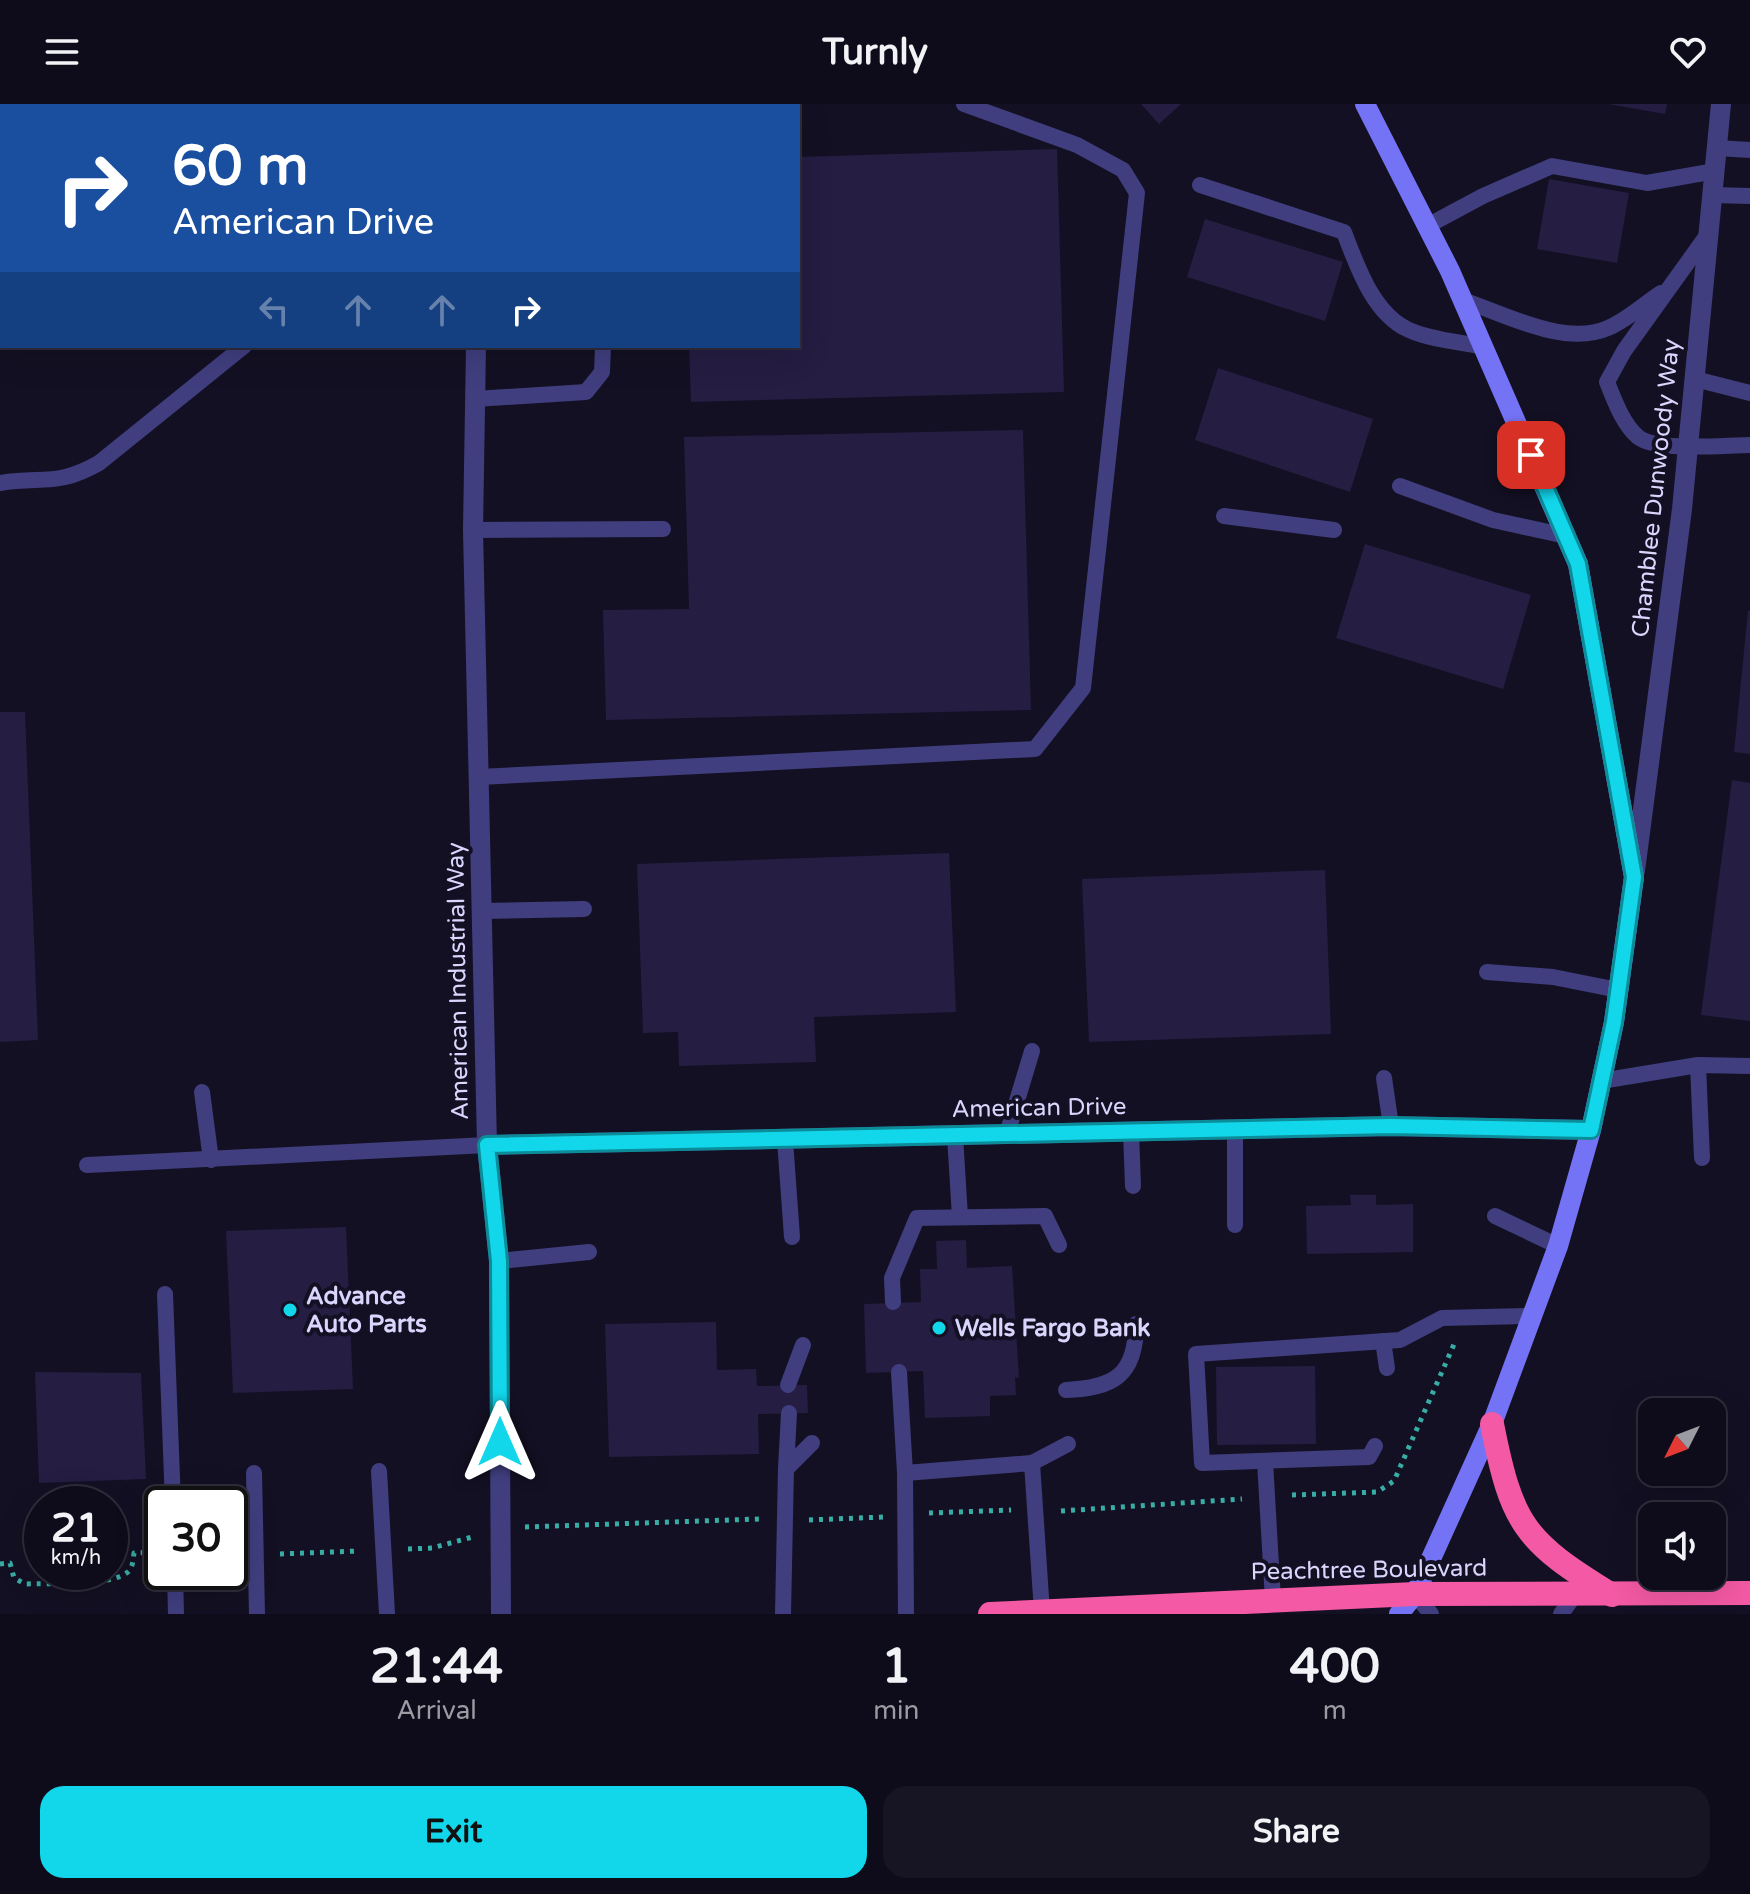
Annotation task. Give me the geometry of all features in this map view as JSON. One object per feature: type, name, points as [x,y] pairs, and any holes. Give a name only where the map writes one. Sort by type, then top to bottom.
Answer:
[{"type":"highway","points":[[1492,1424],[1505,1489],[1526,1530],[1560,1564],[1612,1595]]},
{"type":"highway","name":"Peachtree Boulevard","points":[[990,1614],[1415,1594],[1568,1605],[1612,1595],[1750,1593]]},
{"type":"highway","points":[[1138,1605],[1191,1614]]},
{"type":"street","points":[[1365,104],[1463,300],[1578,564],[1634,877],[1618,990],[1591,1130],[1558,1246],[1492,1424],[1415,1594],[1399,1614]]},
{"type":"street","name":"Chamblee Dunwoody Way","points":[[1634,877],[1688,444],[1721,104]]},
{"type":"street","name":"American Industrial Way","points":[[476,348],[473,530],[487,1145],[499,1261],[501,1614]]},
{"type":"street","name":"American Drive","points":[[487,1145],[1391,1126],[1591,1130]]},
{"type":"lane","points":[[479,777],[1035,749],[1083,688],[1137,193],[1123,170],[1077,145],[964,104]]},
{"type":"lane","points":[[1717,148],[1750,150]]},
{"type":"lane","points":[[1427,226],[1483,196],[1552,166],[1647,183],[1715,171]]},
{"type":"lane","points":[[1200,185],[1344,232],[1360,275],[1386,312],[1409,330],[1484,347]]},
{"type":"lane","points":[[1712,195],[1750,196]]},
{"type":"lane","points":[[1709,233],[1624,351],[1607,382],[1619,413],[1639,437],[1659,445],[1750,445]]},
{"type":"lane","points":[[1463,300],[1536,325],[1578,335],[1608,328],[1669,288]]},
{"type":"lane","points":[[0,483],[50,482],[75,477],[99,463],[242,348]]},
{"type":"lane","points":[[475,399],[586,392],[602,372],[603,348]]},
{"type":"lane","points":[[1695,379],[1750,393]]},
{"type":"lane","points":[[1400,486],[1493,520],[1566,536]]},
{"type":"lane","points":[[1224,516],[1334,530]]},
{"type":"lane","points":[[473,530],[663,529]]},
{"type":"lane","points":[[483,911],[584,909]]},
{"type":"lane","points":[[1487,972],[1553,977],[1618,990]]},
{"type":"lane","points":[[1007,1134],[1032,1051]]},
{"type":"lane","points":[[1698,1065],[1702,1158]]},
{"type":"lane","points":[[1601,1081],[1698,1065],[1750,1066]]},
{"type":"lane","points":[[1384,1078],[1391,1126]]},
{"type":"lane","points":[[202,1092],[211,1160]]},
{"type":"lane","points":[[1235,1130],[1235,1225]]},
{"type":"lane","points":[[1131,1132],[1133,1186]]},
{"type":"lane","points":[[955,1136],[960,1217]]},
{"type":"lane","points":[[785,1140],[792,1237]]},
{"type":"lane","points":[[87,1165],[487,1145]]},
{"type":"lane","points":[[893,1302],[892,1278],[917,1218],[1045,1216],[1059,1245]]},
{"type":"lane","points":[[1495,1216],[1558,1246]]},
{"type":"lane","points":[[499,1261],[589,1252]]},
{"type":"lane","points":[[165,1294],[172,1486]]},
{"type":"lane","points":[[1375,1446],[1369,1457],[1202,1463],[1196,1354],[1400,1340],[1442,1318],[1531,1316]]},
{"type":"lane","points":[[1066,1390],[1096,1389],[1124,1374],[1136,1348],[1136,1324]]},
{"type":"lane","points":[[1383,1341],[1387,1368]]},
{"type":"lane","points":[[788,1385],[803,1345]]},
{"type":"lane","points":[[899,1372],[905,1473],[906,1614]]},
{"type":"lane","points":[[783,1614],[789,1413]]},
{"type":"lane","points":[[786,1469],[812,1443]]},
{"type":"lane","points":[[905,1473],[1032,1463],[1068,1444]]},
{"type":"lane","points":[[1265,1461],[1273,1600]]},
{"type":"lane","points":[[1032,1463],[1042,1612]]},
{"type":"lane","points":[[379,1471],[387,1614]]},
{"type":"lane","points":[[254,1473],[257,1614]]},
{"type":"lane","points":[[175,1590],[176,1614]]},
{"type":"lane","points":[[1415,1594],[1431,1614]]},
{"type":"path","points":[[1061,1511],[1240,1499]]},
{"type":"path","points":[[931,1513],[1013,1510]]},
{"type":"path","points":[[806,1520],[890,1517]]},
{"type":"path","points":[[526,1527],[765,1520]]},
{"type":"path","points":[[408,1549],[432,1548],[474,1537]]},
{"type":"path","points":[[280,1554],[359,1551]]},
{"type":"path","points":[[0,1564],[10,1563],[14,1578],[25,1584],[105,1580],[125,1575],[132,1568],[134,1553],[144,1552]]},
{"type":"building","points":[[1141,104],[1181,104],[1159,124]]},
{"type":"building","points":[[1608,104],[1667,104],[1665,114]]},
{"type":"building","points":[[1057,149],[1064,392],[691,402],[689,348],[800,348],[800,157]]},
{"type":"building","points":[[1549,179],[1629,193],[1617,263],[1537,249]]},
{"type":"building","points":[[1205,219],[1343,262],[1325,321],[1187,277]]},
{"type":"building","points":[[1218,368],[1373,419],[1350,492],[1195,440]]},
{"type":"building","points":[[1023,430],[1031,710],[606,720],[603,610],[689,609],[684,437]]},
{"type":"building","points":[[1365,544],[1531,595],[1503,689],[1336,638]]},
{"type":"building","points":[[1750,611],[1750,754],[1734,752]]},
{"type":"building","points":[[0,712],[25,712],[38,1040],[0,1042]]},
{"type":"building","points":[[1732,780],[1750,783],[1750,1021],[1701,1015]]},
{"type":"building","points":[[949,853],[956,1012],[814,1017],[816,1062],[679,1066],[678,1032],[643,1033],[637,864]]},
{"type":"building","points":[[1325,870],[1331,1034],[1089,1042],[1082,879]]},
{"type":"building","points":[[1350,1195],[1376,1195],[1376,1205],[1413,1204],[1413,1252],[1307,1254],[1306,1206],[1351,1205]]},
{"type":"building","name":"Advance Auto Parts","points":[[346,1227],[353,1389],[233,1393],[226,1231]]},
{"type":"building","name":"Wells Fargo Bank","points":[[966,1240],[967,1268],[1012,1266],[1019,1378],[1015,1377],[1016,1395],[990,1396],[990,1416],[925,1418],[923,1371],[866,1373],[864,1304],[921,1302],[920,1269],[937,1269],[936,1241]]},
{"type":"building","points":[[716,1322],[717,1370],[756,1369],[757,1386],[807,1385],[808,1413],[758,1414],[759,1454],[609,1457],[605,1324]]},
{"type":"building","points":[[1315,1366],[1316,1444],[1217,1445],[1216,1367]]},
{"type":"building","points":[[35,1372],[141,1373],[146,1479],[39,1483]]},
{"type":"place","name":"Advance Auto Parts","points":[[290,1310]]},
{"type":"place","name":"Wells Fargo Bank","points":[[939,1328]]},
{"type":"route","points":[[500,1442],[499,1261],[487,1145],[1391,1126],[1591,1130],[1614,1022],[1634,877],[1602,684],[1578,564],[1531,455]]}]
